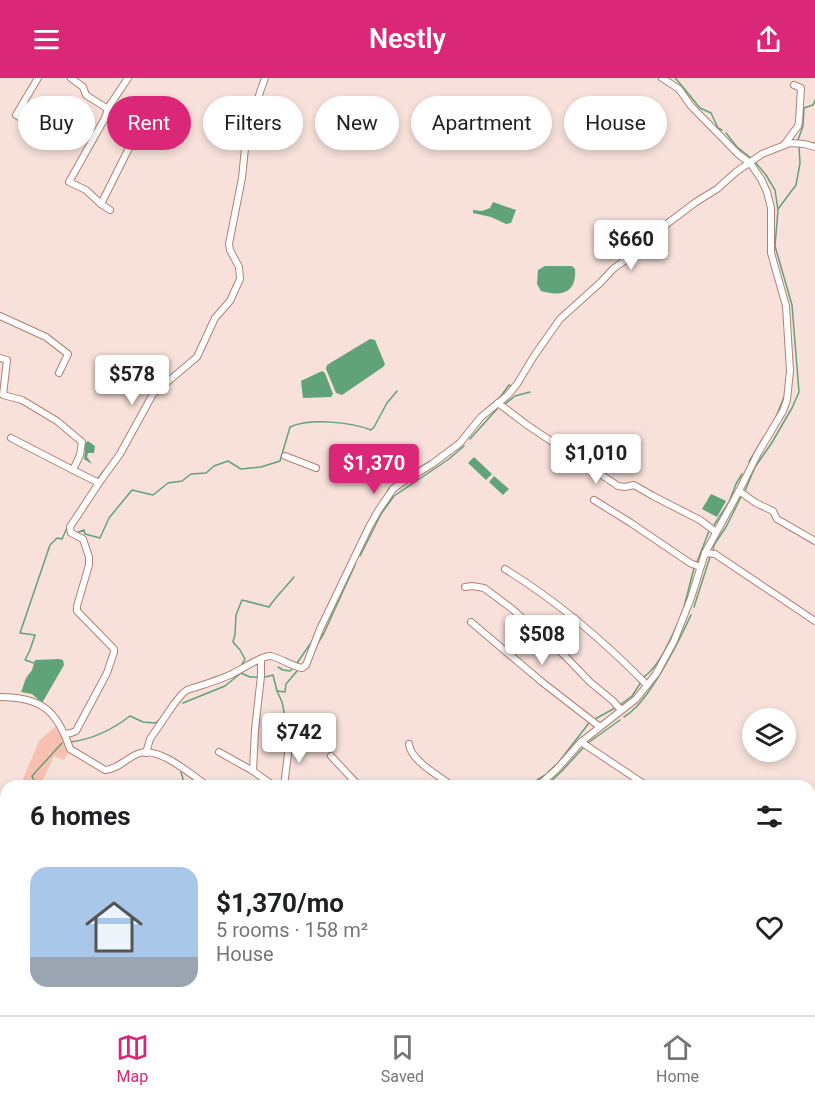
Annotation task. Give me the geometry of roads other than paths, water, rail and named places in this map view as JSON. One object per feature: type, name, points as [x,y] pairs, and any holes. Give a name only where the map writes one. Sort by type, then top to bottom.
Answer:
[{"type":"street","points":[[27,96],[38,78]]},
{"type":"street","points":[[71,78],[83,87],[86,95],[107,107]]},
{"type":"street","points":[[116,96],[128,78]]},
{"type":"street","points":[[65,734],[76,731],[114,655],[114,650],[77,611],[89,557],[83,539],[69,530],[120,454],[153,394],[197,357],[215,318],[230,301],[240,279],[229,243],[242,178],[244,148],[265,78]]},
{"type":"street","points":[[544,780],[581,742],[636,699],[656,674],[674,641],[705,553],[787,400],[790,371],[786,306],[771,253],[771,208],[767,192],[750,163],[738,154],[691,106],[679,89],[662,78]]},
{"type":"street","points":[[784,145],[799,122],[801,88],[794,85]]},
{"type":"street","points":[[107,110],[69,182],[86,190],[110,210]]},
{"type":"street","points":[[146,753],[150,739],[187,690],[231,675],[267,656],[272,656],[295,667],[302,668],[306,665],[320,629],[369,527],[390,494],[401,483],[460,443],[481,417],[508,395],[560,319],[613,269],[637,252],[668,223],[762,154],[790,143],[815,147]]},
{"type":"street","points":[[101,204],[128,150]]},
{"type":"street","points":[[0,316],[45,337],[68,354],[59,374]]},
{"type":"street","points":[[0,358],[7,360],[3,395],[22,400],[57,422],[82,442],[80,455],[73,470]]},
{"type":"street","points":[[498,403],[618,486],[634,485],[700,520],[716,532]]},
{"type":"street","points":[[11,438],[99,483]]},
{"type":"street","points":[[285,456],[316,468]]},
{"type":"street","points":[[739,491],[773,511],[777,519],[815,541]]},
{"type":"street","points":[[594,500],[700,567]]},
{"type":"street","points":[[705,553],[714,554],[815,621]]},
{"type":"street","points":[[505,568],[560,607],[632,669],[647,685]]},
{"type":"street","points":[[465,587],[484,588],[511,608],[621,710]]},
{"type":"street","points":[[471,622],[600,727]]},
{"type":"street","points":[[253,771],[261,659]]},
{"type":"street","points":[[0,697],[31,700],[49,710],[65,734],[70,749],[105,770],[110,770],[140,753],[146,753],[162,755],[199,780]]},
{"type":"street","points":[[285,780],[290,738]]},
{"type":"street","points":[[581,742],[637,780]]},
{"type":"street","points":[[409,744],[410,750],[426,767],[444,780]]},
{"type":"street","points":[[219,752],[266,780]]},
{"type":"street","points":[[331,756],[353,780]]},
{"type":"waterway","points":[[675,78],[700,108],[711,113],[718,128],[722,130]]},
{"type":"waterway","points":[[798,140],[803,126],[804,108],[813,105],[815,100]]},
{"type":"waterway","points":[[726,133],[737,147],[751,158]]},
{"type":"waterway","points":[[778,209],[796,185],[800,163],[799,147]]},
{"type":"waterway","points":[[745,491],[755,467],[771,444],[799,392],[792,305],[775,246],[778,210],[775,190],[756,163]]},
{"type":"waterway","points":[[154,389],[167,378]]},
{"type":"waterway","points":[[484,411],[501,396],[509,385],[513,387]]},
{"type":"waterway","points":[[76,533],[84,530],[85,534],[100,538],[109,518],[132,490],[153,495],[168,483],[182,481],[191,474],[206,473],[214,466],[228,461],[241,469],[261,467],[280,461],[290,427],[298,424],[330,422],[371,430],[397,391]]},
{"type":"waterway","points":[[505,404],[515,396],[530,392]]},
{"type":"waterway","points":[[776,417],[784,397]]},
{"type":"waterway","points":[[470,439],[497,409]]},
{"type":"waterway","points":[[749,462],[763,438]]},
{"type":"waterway","points":[[360,556],[381,514],[394,496],[449,459],[464,446]]},
{"type":"waterway","points":[[417,469],[431,461]]},
{"type":"waterway","points":[[98,478],[106,468]]},
{"type":"waterway","points":[[398,481],[410,473]]},
{"type":"waterway","points":[[714,525],[729,502],[742,474]]},
{"type":"waterway","points":[[385,496],[389,488]]},
{"type":"waterway","points":[[713,551],[714,545],[741,497]]},
{"type":"waterway","points":[[34,663],[25,660],[35,635],[20,633],[50,545],[57,538],[62,539],[67,528]]},
{"type":"waterway","points":[[697,562],[709,531]]},
{"type":"waterway","points":[[694,607],[710,557]]},
{"type":"waterway","points":[[318,643],[355,565]]},
{"type":"waterway","points":[[684,607],[694,568]]},
{"type":"waterway","points":[[241,666],[245,659],[233,642],[236,615],[242,600],[269,607],[294,577]]},
{"type":"waterway","points":[[624,717],[637,707],[654,685],[691,615]]},
{"type":"waterway","points":[[644,677],[660,659],[678,623]]},
{"type":"waterway","points":[[297,663],[313,640]]},
{"type":"waterway","points":[[278,667],[290,671],[294,667]]},
{"type":"waterway","points":[[194,685],[235,670]]},
{"type":"waterway","points":[[277,691],[285,692],[286,684],[297,671]]},
{"type":"waterway","points":[[183,703],[225,686],[241,673],[250,677],[258,677]]},
{"type":"waterway","points":[[265,677],[273,675],[294,740]]},
{"type":"waterway","points":[[620,705],[632,696],[641,682]]},
{"type":"waterway","points":[[595,719],[615,708]]},
{"type":"waterway","points":[[71,742],[102,733],[130,716],[143,722],[155,723],[161,719]]},
{"type":"waterway","points":[[588,743],[620,720]]},
{"type":"waterway","points":[[548,772],[558,763],[589,723]]},
{"type":"waterway","points":[[34,780],[32,776],[62,743]]},
{"type":"waterway","points":[[552,780],[583,748]]},
{"type":"waterway","points":[[181,772],[183,780]]},
{"type":"waterway","points":[[537,780],[545,775]]}]
